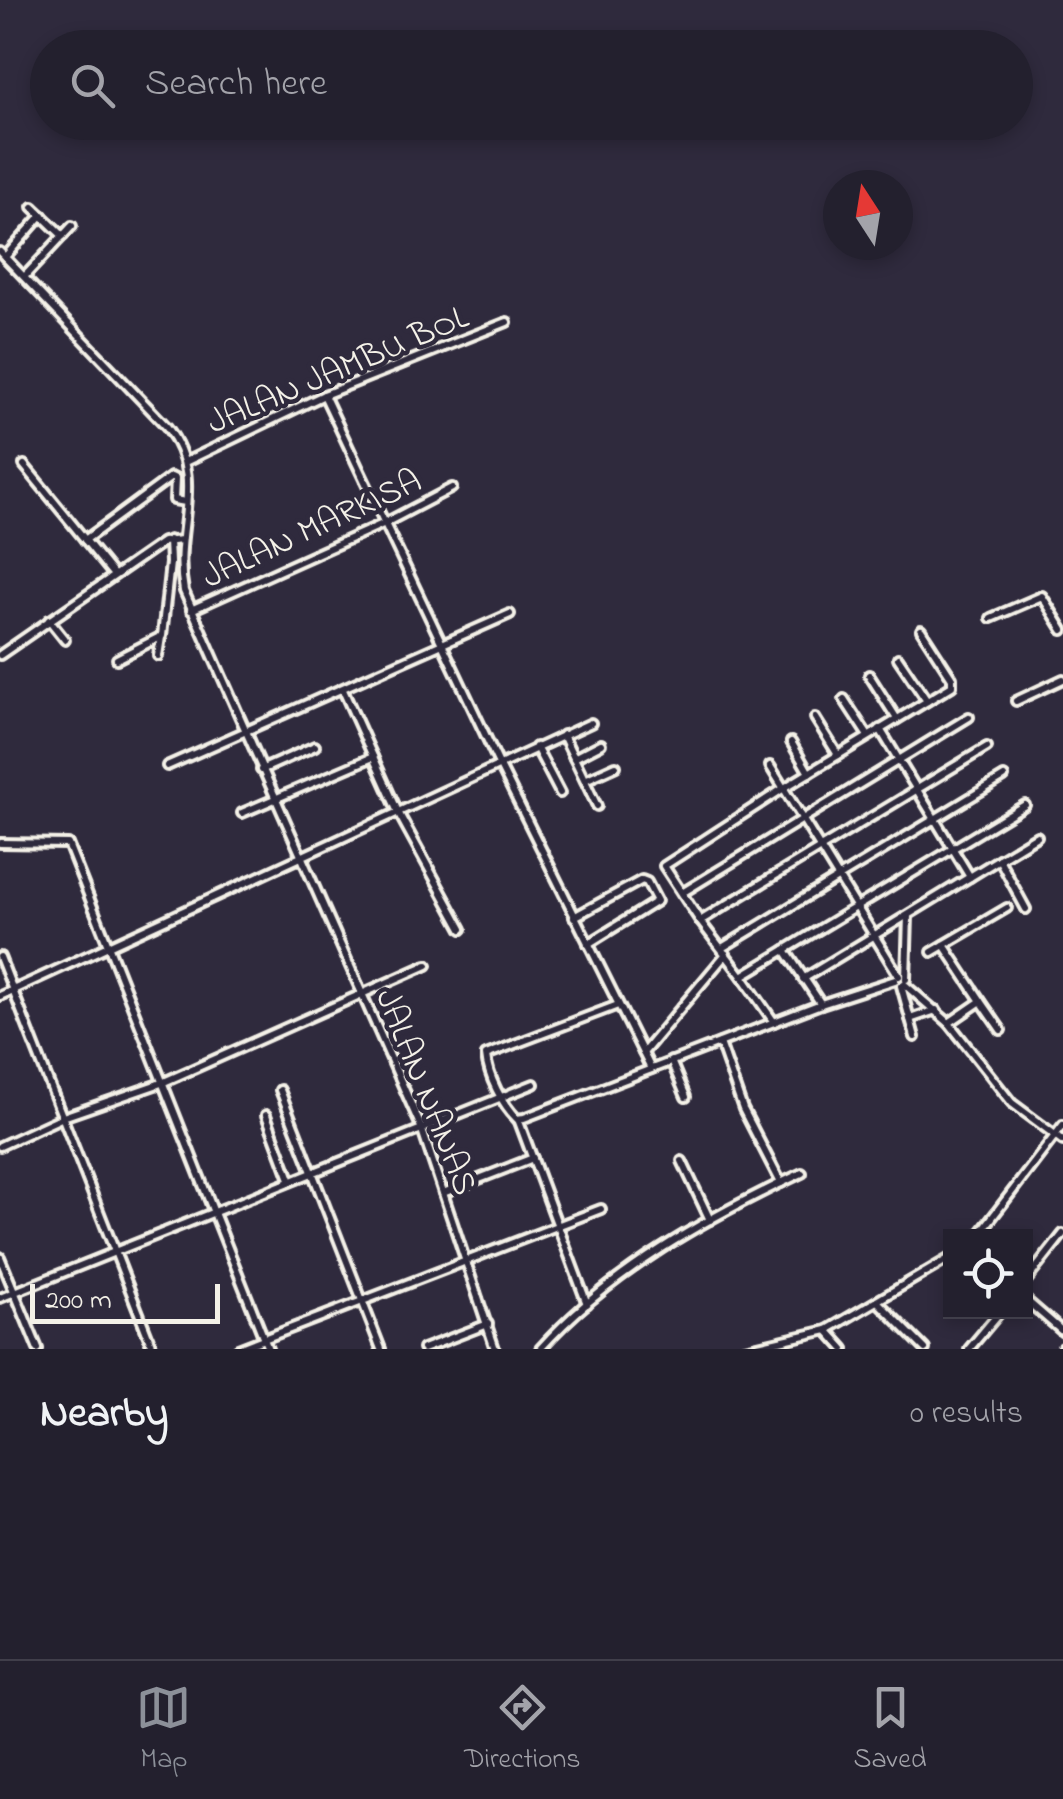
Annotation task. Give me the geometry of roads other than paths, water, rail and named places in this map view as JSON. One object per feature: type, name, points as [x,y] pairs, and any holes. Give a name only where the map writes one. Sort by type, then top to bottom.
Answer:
[{"type":"street","points":[[33,207],[63,236]]},
{"type":"street","points":[[42,216],[2,254],[167,427],[186,461],[186,502],[170,563],[158,656]]},
{"type":"street","points":[[25,276],[72,226]]},
{"type":"street","name":"JALAN JAMBU BOL","points":[[186,461],[324,395],[507,322]]},
{"type":"street","points":[[324,395],[499,764],[650,1069]]},
{"type":"street","points":[[24,465],[114,574]]},
{"type":"street","points":[[85,540],[171,476],[175,480],[174,500],[186,502]]},
{"type":"street","name":"JALAN MARKISA","points":[[191,610],[386,523],[452,488]]},
{"type":"street","points":[[0,655],[114,574],[175,540]]},
{"type":"street","name":"JALAN NANAS","points":[[175,540],[191,610],[420,1127],[495,1349]]},
{"type":"street","points":[[992,618],[1042,596],[1063,630]]},
{"type":"street","points":[[167,766],[510,614]]},
{"type":"street","points":[[48,620],[65,640]]},
{"type":"street","points":[[774,1022],[700,921],[665,864],[953,682],[921,630]]},
{"type":"street","points":[[117,659],[162,636]]},
{"type":"street","points":[[898,658],[926,701]]},
{"type":"street","points":[[869,674],[897,719]]},
{"type":"street","points":[[1016,701],[1063,678]]},
{"type":"street","points":[[343,690],[398,812],[462,929]]},
{"type":"street","points":[[844,699],[868,736]]},
{"type":"street","points":[[682,893],[968,716]]},
{"type":"street","points":[[815,718],[838,755]]},
{"type":"street","points":[[0,996],[591,723]]},
{"type":"street","points":[[880,730],[970,877]]},
{"type":"street","points":[[563,734],[597,806]]},
{"type":"street","points":[[790,742],[809,772]]},
{"type":"street","points":[[574,758],[601,744]]},
{"type":"street","points":[[261,770],[315,746]]},
{"type":"street","points":[[536,747],[560,793]]},
{"type":"street","points":[[700,921],[986,747]]},
{"type":"street","points":[[242,813],[373,757]]},
{"type":"street","points":[[585,780],[616,766]]},
{"type":"street","points":[[770,766],[901,981],[915,1037]]},
{"type":"street","points":[[643,1054],[724,951],[838,876],[1004,777]]},
{"type":"street","points":[[742,976],[1024,805]]},
{"type":"street","points":[[803,978],[1038,836]]},
{"type":"street","points":[[0,844],[68,844],[268,1349]]},
{"type":"street","points":[[999,858],[1026,909]]},
{"type":"street","points":[[574,916],[642,880],[657,901],[588,944]]},
{"type":"street","points":[[932,952],[1007,908]]},
{"type":"street","points":[[901,981],[908,915]]},
{"type":"street","points":[[944,944],[1001,1030]]},
{"type":"street","points":[[785,950],[821,1004]]},
{"type":"street","points":[[0,957],[152,1349]]},
{"type":"street","points":[[0,1146],[63,1117],[164,1082],[427,965]]},
{"type":"street","points":[[518,1118],[821,1004],[901,981]]},
{"type":"street","points":[[901,981],[949,1023],[1012,1102],[1060,1139]]},
{"type":"street","points":[[949,1023],[981,1001]]},
{"type":"street","points":[[587,1304],[518,1118],[500,1096],[486,1055],[618,1006]]},
{"type":"street","points":[[910,1019],[936,1010]]},
{"type":"street","points":[[720,1043],[743,1108],[782,1183]]},
{"type":"street","points":[[671,1062],[686,1096]]},
{"type":"street","points":[[0,1298],[534,1084]]},
{"type":"street","points":[[280,1090],[381,1349]]},
{"type":"street","points":[[266,1115],[290,1180]]},
{"type":"street","points":[[984,1229],[1060,1139],[1063,1125]]},
{"type":"street","points":[[444,1193],[533,1158]]},
{"type":"street","points":[[682,1161],[710,1220]]},
{"type":"street","points":[[540,1349],[587,1304],[654,1254],[802,1173]]},
{"type":"street","points":[[238,1349],[601,1209]]},
{"type":"street","points":[[1033,1272],[1063,1234]]},
{"type":"street","points":[[0,1257],[38,1349]]},
{"type":"street","points":[[745,1349],[826,1330],[943,1262]]},
{"type":"street","points":[[878,1302],[924,1349]]},
{"type":"street","points":[[1033,1306],[1063,1332]]},
{"type":"street","points":[[968,1349],[994,1319]]},
{"type":"street","points":[[423,1349],[488,1324]]},
{"type":"street","points":[[826,1330],[844,1349]]}]
